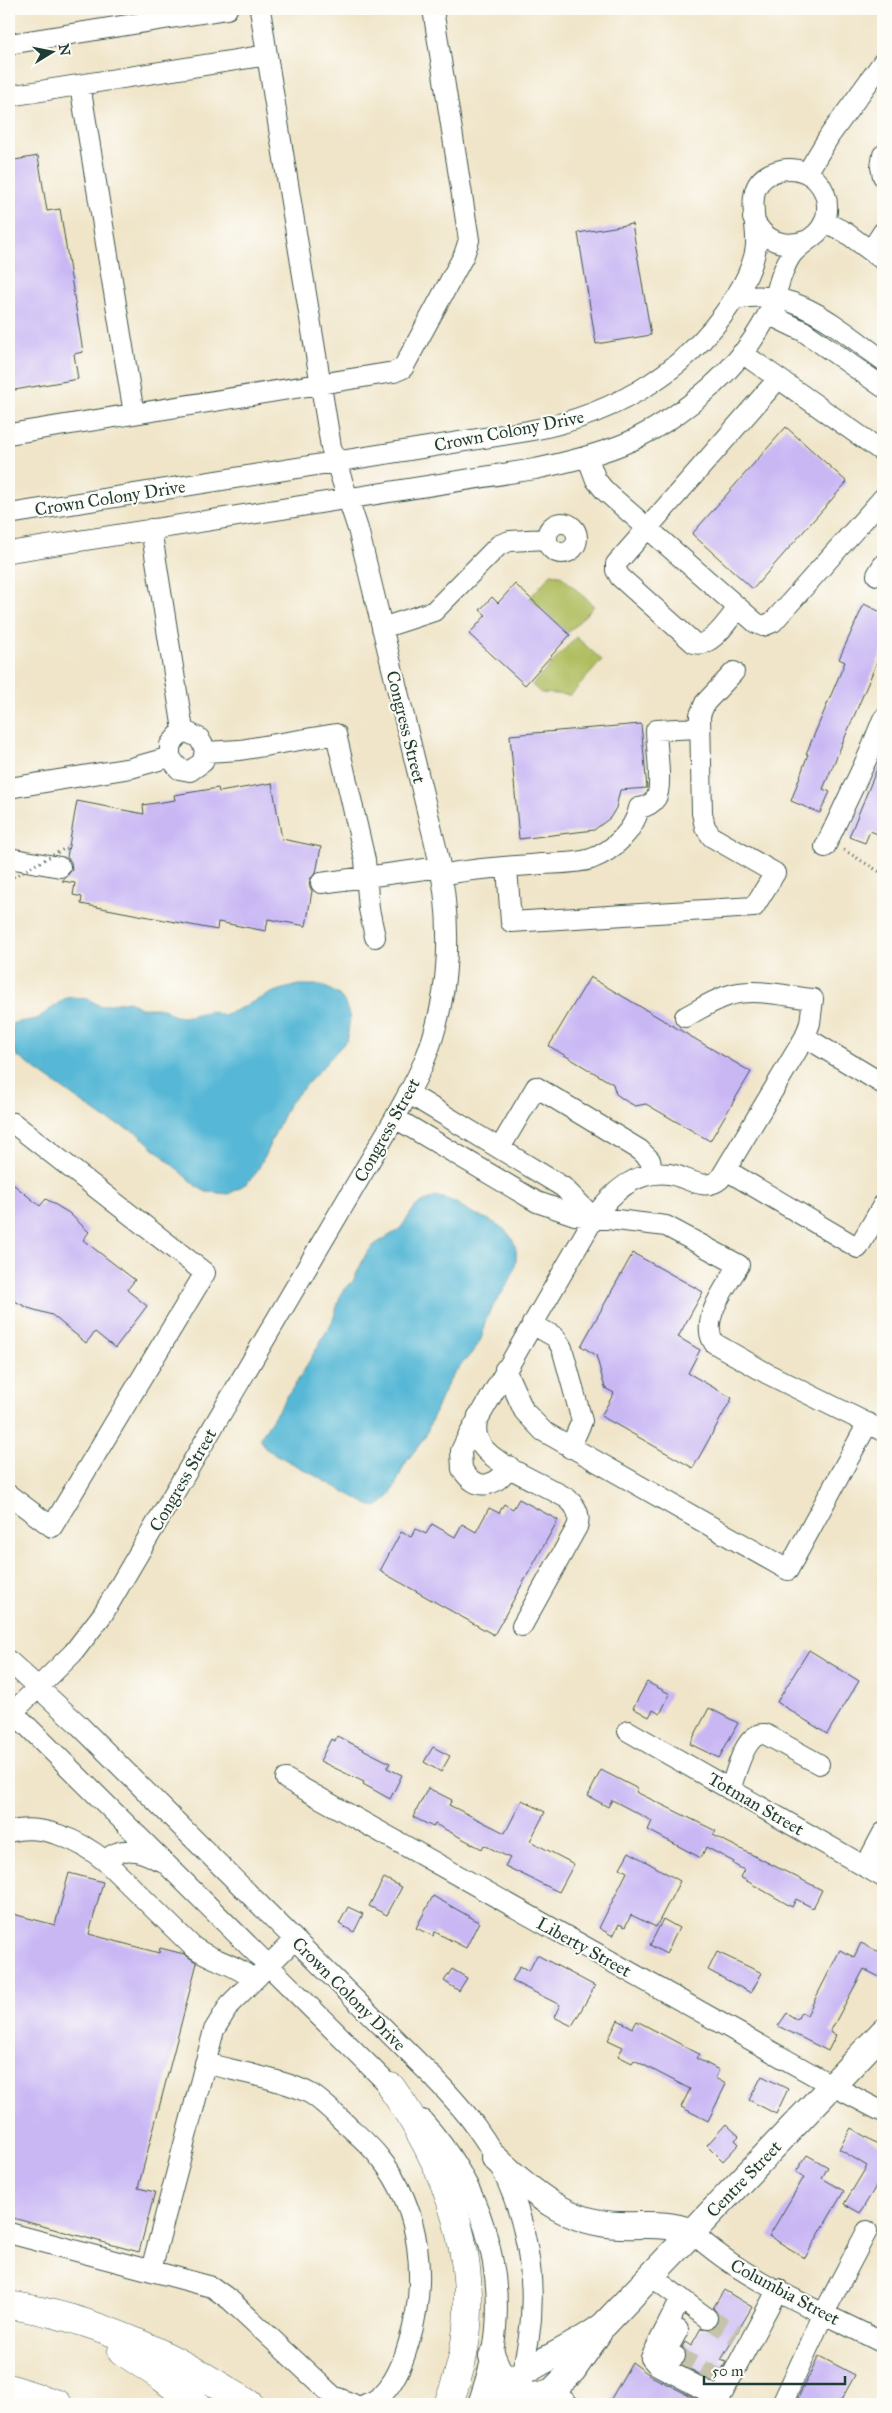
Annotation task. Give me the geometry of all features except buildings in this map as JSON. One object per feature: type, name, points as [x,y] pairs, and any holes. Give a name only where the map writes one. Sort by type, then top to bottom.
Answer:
[{"type":"highway","points":[[391,2087],[415,2124],[440,2171],[451,2200],[464,2248],[468,2298],[467,2332],[461,2367],[448,2404]]},
{"type":"highway","points":[[9,2305],[38,2310],[88,2323],[137,2342],[198,2373],[249,2404]]},
{"type":"highway","points":[[38,2310],[116,2348],[163,2378],[196,2404]]},
{"type":"highway","points":[[9,2388],[58,2404]]},
{"type":"main road","name":"Centre Street","points":[[553,2400],[604,2325],[883,2032]]},
{"type":"main road","points":[[496,2158],[532,2192],[545,2201],[572,2214],[618,2226],[672,2225],[692,2232]]},
{"type":"main road","name":"Centre Street","points":[[484,2404],[514,2388],[604,2325]]},
{"type":"main road","points":[[492,2356],[514,2388],[534,2396],[553,2400]]},
{"type":"street","points":[[9,44],[227,9]]},
{"type":"street","name":"Congress Street","points":[[10,1712],[72,1653],[103,1614],[395,1118],[429,1049],[443,986],[448,931],[441,871],[358,529],[335,462],[320,384],[260,9]]},
{"type":"street","points":[[9,434],[396,372],[403,368],[467,248],[469,229],[433,9]]},
{"type":"street","points":[[9,96],[267,55]]},
{"type":"street","points":[[9,552],[535,469],[587,456],[634,439],[663,422],[708,388],[742,353],[772,305],[788,260],[821,229],[824,222],[828,205],[826,197],[819,183],[807,173],[830,135],[883,62]]},
{"type":"street","points":[[80,85],[134,414]]},
{"type":"street","points":[[883,155],[881,167],[883,176]]},
{"type":"street","name":"Crown Colony Drive","points":[[9,514],[545,428],[603,410],[636,394],[682,359],[712,329],[733,300],[753,263],[756,235],[753,216],[753,196],[757,187],[767,177],[787,169],[807,173]]},
{"type":"street","points":[[753,216],[762,234],[776,242],[792,245],[808,240]]},
{"type":"street","points":[[824,222],[845,232],[877,255],[883,232]]},
{"type":"street","points":[[733,300],[758,295],[803,331],[883,387]]},
{"type":"street","points":[[772,305],[815,312],[883,360]]},
{"type":"street","points":[[742,353],[883,452]]},
{"type":"street","points":[[738,608],[707,643],[699,645],[692,642],[617,572],[618,562],[778,380]]},
{"type":"street","points":[[587,456],[602,488],[738,608],[758,625],[764,626],[771,624],[883,498]]},
{"type":"street","points":[[151,530],[183,730]]},
{"type":"street","points":[[382,628],[434,611],[499,545],[510,541],[546,539]]},
{"type":"street","points":[[507,867],[511,922],[754,907],[775,872],[712,837],[705,827],[702,813],[699,728],[702,708],[734,672]]},
{"type":"street","points":[[827,844],[883,719]]},
{"type":"street","points":[[321,883],[367,877],[574,862],[601,855],[629,831],[639,808],[652,803],[658,794],[656,730],[699,728]]},
{"type":"street","points":[[183,730],[201,740],[206,752],[201,764],[190,771],[179,769],[170,757],[170,745],[183,730]]},
{"type":"street","points":[[206,752],[240,750],[336,734],[367,877],[375,937]]},
{"type":"street","points":[[9,788],[131,768],[170,757]]},
{"type":"street","points":[[9,858],[64,858]]},
{"type":"street","points":[[509,1466],[501,1479],[486,1484],[472,1481],[462,1469],[461,1451],[479,1414],[594,1218],[608,1199],[628,1183],[640,1177],[653,1174],[669,1174],[696,1183],[708,1184],[717,1182],[726,1170],[804,1037],[810,1024],[813,999],[757,992],[737,993],[718,1000],[685,1017]]},
{"type":"street","points":[[804,1037],[883,1084]]},
{"type":"street","points":[[500,1148],[536,1087],[640,1150],[650,1160],[653,1174]]},
{"type":"street","points":[[408,1093],[563,1186],[594,1218]]},
{"type":"street","points":[[395,1118],[537,1202],[562,1212],[594,1218],[666,1226],[739,1265],[709,1320],[709,1334],[714,1343],[768,1374],[876,1427],[788,1570],[543,1432],[532,1422],[505,1370]]},
{"type":"street","points":[[9,1125],[13,1123],[204,1273],[52,1527],[9,1496]]},
{"type":"street","points":[[726,1170],[858,1248],[883,1205]]},
{"type":"street","points":[[532,1324],[554,1337],[562,1348],[582,1421],[570,1448]]},
{"type":"street","points":[[479,1414],[476,1430],[480,1444],[491,1455],[568,1499],[575,1506],[578,1515],[576,1527],[522,1626]]},
{"type":"street","name":"Crown Colony Drive","points":[[9,1661],[38,1686],[455,2100],[477,2128],[496,2158],[517,2204],[529,2254],[532,2313],[514,2388]]},
{"type":"street","name":"Crown Colony Drive","points":[[10,1712],[391,2087],[432,2130],[458,2168],[479,2207],[488,2239],[494,2277],[495,2313],[492,2356],[478,2404]]},
{"type":"street","name":"Totman Street","points":[[628,1731],[883,1877]]},
{"type":"street","points":[[730,1790],[740,1758],[754,1736],[759,1733],[765,1734],[819,1764]]},
{"type":"street","name":"Liberty Street","points":[[286,1779],[832,2086],[883,2112]]},
{"type":"street","points":[[9,1832],[25,1829],[44,1831],[80,1845],[105,1861],[192,1946],[206,1955],[233,1964],[254,1980]]},
{"type":"street","points":[[865,1867],[883,1833]]},
{"type":"street","points":[[105,1861],[115,1853],[127,1850],[145,1853],[165,1864]]},
{"type":"street","points":[[151,2270],[214,2030],[221,2016],[294,1940]]},
{"type":"street","points":[[205,2063],[300,2089],[315,2096],[372,2149],[396,2184],[408,2212],[417,2247],[419,2284],[417,2310],[406,2351],[394,2376],[378,2399],[366,2404]]},
{"type":"street","points":[[782,2404],[824,2313],[867,2231]]},
{"type":"street","name":"Columbia Street","points":[[692,2232],[724,2260],[883,2343]]},
{"type":"street","points":[[9,2233],[151,2270],[217,2290],[333,2396],[353,2404]]},
{"type":"street","points":[[651,2276],[678,2305],[707,2318]]},
{"type":"street","points":[[678,2305],[651,2358],[658,2365],[720,2398],[724,2382],[743,2339],[778,2289]]},
{"type":"street","points":[[676,2356],[667,2350],[679,2327],[678,2305]]},
{"type":"path","points":[[827,844],[883,874]]},
{"type":"path","points":[[9,879],[64,849],[64,858]]},
{"type":"green space","points":[[551,574],[560,575],[594,606],[568,633],[530,598]]},
{"type":"green space","points":[[576,637],[602,660],[571,695],[541,693],[532,685]]},
{"type":"water","points":[[298,985],[322,985],[339,995],[345,1003],[350,1017],[347,1040],[288,1105],[257,1172],[247,1183],[229,1194],[206,1192],[196,1186],[137,1133],[104,1118],[17,1056],[12,1044],[13,1023],[37,1019],[64,999],[72,997],[88,999],[100,1006],[129,1001],[140,1008],[162,1008],[175,1016],[184,1017],[209,1011],[222,1015],[276,991]]},
{"type":"water","points":[[436,1197],[453,1201],[471,1212],[490,1220],[507,1232],[514,1244],[516,1261],[506,1287],[486,1319],[480,1341],[448,1383],[427,1432],[405,1465],[390,1495],[377,1507],[371,1506],[266,1449],[261,1442],[261,1436],[300,1377],[333,1320],[341,1293],[353,1281],[366,1254],[374,1245],[400,1229],[415,1207],[424,1201]]},
{"type":"tunnel","points":[[707,2318],[736,2335]]},
{"type":"tunnel","points":[[675,2356],[721,2380]]}]
